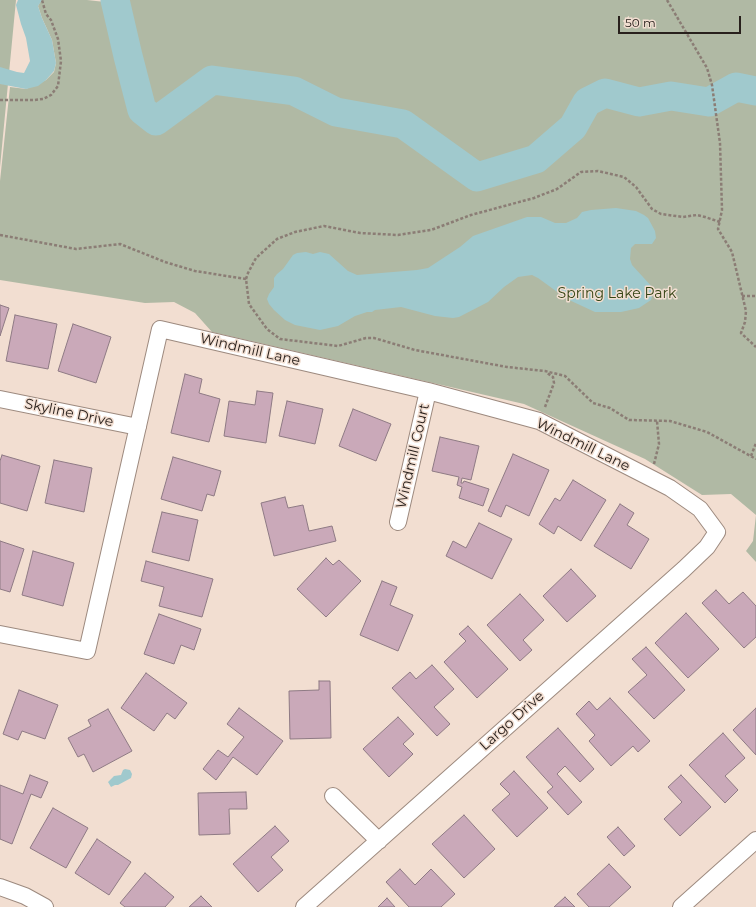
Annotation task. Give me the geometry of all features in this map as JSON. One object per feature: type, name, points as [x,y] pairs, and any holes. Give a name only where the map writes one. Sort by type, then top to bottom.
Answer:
[{"type":"street","name":"Windmill Lane","points":[[0,634],[87,651],[160,329],[428,391],[539,421],[670,488],[700,509],[717,532]]},
{"type":"street","name":"Windmill Court","points":[[398,522],[428,391]]},
{"type":"street","name":"Skyline Drive","points":[[0,399],[138,428]]},
{"type":"street","name":"Largo Drive","points":[[304,907],[684,569],[706,547],[717,532]]},
{"type":"street","points":[[333,796],[379,841]]},
{"type":"street","points":[[681,907],[756,840]]},
{"type":"street","points":[[0,887],[25,896],[44,907]]},
{"type":"path","points":[[0,100],[43,99],[51,95],[58,86],[61,61],[58,39],[42,0]]},
{"type":"path","points":[[667,0],[707,68],[712,85],[720,142],[722,210],[718,229],[732,252],[746,311],[745,322],[741,333],[756,347]]},
{"type":"path","points":[[720,222],[697,215],[682,217],[661,214],[652,210],[636,187],[624,178],[598,171],[581,172],[557,189],[534,198],[476,213],[431,230],[398,235],[360,233],[324,226],[295,232],[277,239],[256,258],[248,273],[246,279],[249,304],[267,329],[280,338],[338,346],[366,338],[374,338],[415,350],[507,367],[545,371],[565,376],[593,403],[610,408],[629,420],[670,421],[707,432],[756,459]]},
{"type":"path","points":[[0,235],[76,250],[120,244],[165,262],[195,271],[246,279]]},
{"type":"path","points":[[742,296],[756,296]]},
{"type":"path","points":[[539,421],[554,383],[553,377],[545,371]]},
{"type":"path","points":[[651,478],[659,444],[656,421]]},
{"type":"path","points":[[751,456],[756,443]]},
{"type":"green space","points":[[0,0],[16,0],[0,167]]},
{"type":"green space","name":"Spring Lake Park","points":[[41,0],[87,0],[105,2],[112,0],[756,0],[756,515],[731,494],[702,495],[645,459],[524,404],[212,332],[195,313],[174,302],[145,303],[0,280],[0,181],[10,87],[26,89],[46,80],[54,72],[56,63],[52,40],[38,6]]},
{"type":"green space","points":[[756,515],[756,562],[746,551],[753,541]]},
{"type":"water","points":[[18,0],[42,0],[38,6],[52,40],[56,63],[54,71],[46,80],[38,86],[26,89],[0,84],[0,67],[24,73],[30,61],[26,38],[16,5]]},
{"type":"water","points":[[616,208],[636,211],[644,215],[648,218],[655,231],[656,238],[652,244],[635,244],[631,248],[630,259],[632,265],[654,289],[651,300],[639,308],[621,312],[595,312],[567,299],[532,275],[518,277],[504,287],[488,302],[459,317],[453,318],[435,316],[401,307],[367,312],[355,316],[338,326],[320,330],[295,325],[285,320],[274,310],[267,299],[274,287],[274,278],[283,269],[293,255],[297,253],[306,252],[313,254],[320,252],[329,254],[348,271],[357,275],[417,270],[428,268],[460,247],[473,236],[527,217],[541,217],[555,223],[566,223],[577,218],[582,212]]},
{"type":"water","points":[[125,769],[130,770],[132,774],[131,778],[111,787],[108,782],[114,776],[121,775]]},
{"type":"building","points":[[0,305],[9,308],[0,336]]},
{"type":"building","points":[[15,315],[57,324],[48,369],[6,361]]},
{"type":"building","points":[[73,324],[111,337],[96,383],[58,371]]},
{"type":"building","points":[[185,374],[202,379],[199,393],[220,399],[209,442],[171,433]]},
{"type":"building","points":[[257,391],[273,393],[266,443],[224,436],[229,401],[255,405]]},
{"type":"building","points":[[287,401],[323,409],[315,444],[279,436]]},
{"type":"building","points":[[353,409],[391,424],[376,461],[339,446]]},
{"type":"building","points":[[440,437],[479,446],[471,480],[462,478],[461,483],[464,481],[489,489],[483,506],[459,498],[462,487],[457,485],[459,477],[432,471]]},
{"type":"building","points":[[513,454],[549,470],[529,516],[506,505],[501,517],[488,511]]},
{"type":"building","points":[[2,455],[40,466],[27,511],[0,503],[0,461]]},
{"type":"building","points":[[173,457],[221,471],[214,496],[207,494],[202,511],[161,499]]},
{"type":"building","points":[[54,460],[92,468],[84,512],[45,503]]},
{"type":"building","points":[[573,480],[606,500],[581,541],[558,526],[554,534],[539,524],[555,498],[560,501]]},
{"type":"building","points":[[285,497],[288,508],[303,505],[309,531],[332,526],[336,541],[274,556],[261,503]]},
{"type":"building","points":[[620,504],[634,513],[627,525],[649,539],[631,569],[594,546]]},
{"type":"building","points":[[162,512],[198,520],[189,561],[152,552]]},
{"type":"building","points":[[479,523],[512,539],[492,579],[446,556],[453,541],[466,548]]},
{"type":"building","points":[[0,541],[24,549],[10,592],[0,589]]},
{"type":"building","points":[[33,551],[74,563],[63,606],[22,595]]},
{"type":"building","points":[[326,558],[333,565],[339,560],[361,581],[326,617],[297,589]]},
{"type":"building","points":[[146,561],[213,579],[202,617],[159,606],[164,587],[141,581]]},
{"type":"building","points":[[571,569],[596,596],[567,622],[543,596]]},
{"type":"building","points":[[382,581],[397,587],[390,605],[413,615],[398,651],[360,635]]},
{"type":"building","points":[[716,590],[729,604],[743,592],[756,606],[756,637],[744,648],[702,603]]},
{"type":"building","points":[[520,594],[544,620],[523,640],[532,650],[520,661],[487,625]]},
{"type":"building","points":[[686,613],[719,649],[688,678],[655,643]]},
{"type":"building","points":[[159,614],[201,629],[194,650],[181,645],[174,664],[144,654]]},
{"type":"building","points":[[468,626],[508,669],[477,698],[444,662],[466,641],[459,634]]},
{"type":"building","points":[[646,647],[685,690],[654,719],[628,692],[647,675],[632,659]]},
{"type":"building","points":[[432,665],[454,689],[434,707],[450,724],[437,736],[392,688],[410,672],[416,679]]},
{"type":"building","points":[[146,673],[187,703],[175,719],[167,713],[154,731],[121,708]]},
{"type":"building","points":[[319,681],[330,681],[331,738],[290,739],[289,691],[319,690]]},
{"type":"building","points":[[19,690],[58,705],[45,739],[22,731],[18,740],[3,734]]},
{"type":"building","points":[[610,698],[650,741],[638,752],[633,746],[611,766],[589,741],[595,735],[576,714],[589,701],[597,710]]},
{"type":"building","points":[[239,708],[283,741],[257,775],[233,757],[216,780],[203,769],[218,750],[228,757],[244,737],[227,724]]},
{"type":"building","points":[[756,708],[756,755],[733,730]]},
{"type":"building","points":[[108,709],[132,751],[93,772],[84,754],[78,757],[68,738],[91,726],[88,720]]},
{"type":"building","points":[[398,717],[414,734],[403,744],[413,754],[389,777],[363,749]]},
{"type":"building","points":[[558,728],[594,769],[580,782],[565,766],[557,774],[582,802],[568,815],[547,792],[553,787],[526,757]]},
{"type":"building","points":[[723,733],[745,758],[725,776],[738,790],[725,803],[689,765]]},
{"type":"building","points":[[514,771],[548,808],[517,837],[492,810],[510,794],[500,784]]},
{"type":"building","points":[[30,775],[48,782],[41,798],[31,794],[12,844],[0,839],[0,785],[23,794]]},
{"type":"building","points":[[681,775],[711,807],[680,836],[664,819],[682,802],[668,787]]},
{"type":"building","points":[[246,792],[247,809],[229,809],[230,834],[199,835],[198,793]]},
{"type":"building","points":[[53,808],[88,828],[66,868],[30,848]]},
{"type":"building","points":[[464,815],[495,849],[464,878],[432,844]]},
{"type":"building","points":[[275,826],[289,841],[271,857],[283,870],[258,892],[233,864]]},
{"type":"building","points":[[618,827],[635,846],[624,856],[607,837]]},
{"type":"building","points":[[97,839],[131,862],[109,895],[75,873]]},
{"type":"building","points":[[609,864],[631,887],[609,907],[589,907],[577,894]]},
{"type":"building","points":[[400,869],[415,885],[431,869],[455,894],[441,907],[409,907],[386,882]]},
{"type":"building","points":[[145,873],[174,897],[165,907],[125,907],[120,903]]},
{"type":"building","points":[[201,896],[212,907],[189,907]]},
{"type":"building","points":[[565,897],[575,907],[554,907]]},
{"type":"building","points":[[387,898],[395,907],[378,907]]},
{"type":"waterway","points":[[115,0],[142,110],[156,121],[212,80],[294,91],[336,112],[403,124],[477,177],[536,159],[573,127],[587,102],[605,93],[639,102],[671,96],[709,102],[736,87],[756,91]]}]
